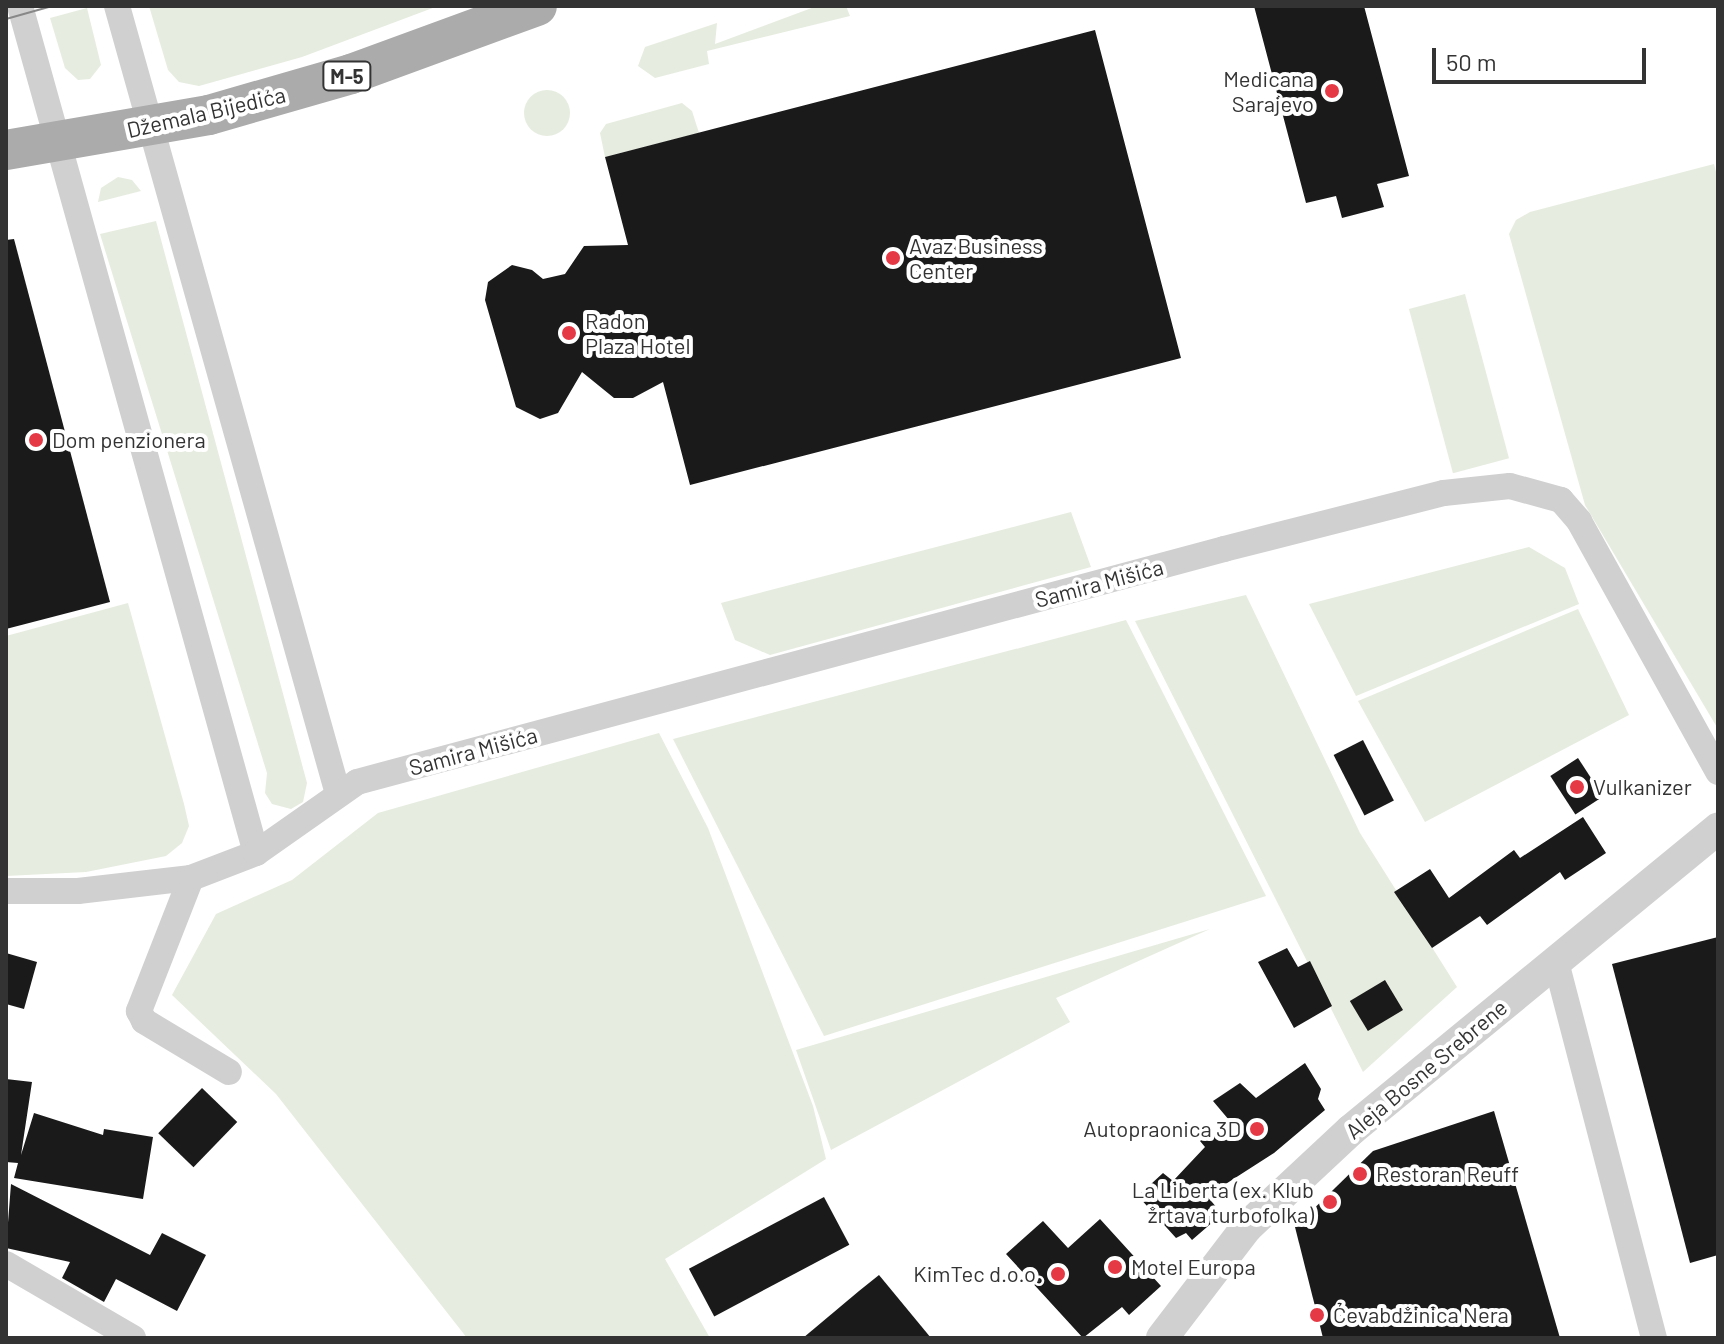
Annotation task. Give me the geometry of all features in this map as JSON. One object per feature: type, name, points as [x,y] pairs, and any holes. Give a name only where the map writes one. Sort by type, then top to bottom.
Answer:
[{"type":"main road","name":"Džemala Bijedića","points":[[6,150],[151,128],[351,74],[537,6]]},
{"type":"street","points":[[20,6],[256,853]]},
{"type":"street","points":[[117,6],[338,794]]},
{"type":"street","name":"Samira Mišića","points":[[6,891],[78,891],[191,878],[256,853],[338,794],[372,778],[1224,549],[1444,493],[1510,486],[1561,500],[1579,521],[1718,772]]},
{"type":"street","name":"Aleja Bosne Srebrene","points":[[1162,1338],[1247,1227],[1399,1088],[1718,829]]},
{"type":"street","points":[[191,878],[139,1011],[144,1021],[229,1072]]},
{"type":"street","points":[[1556,962],[1654,1338]]},
{"type":"street","points":[[6,1264],[133,1338]]},
{"type":"shaded area","points":[[149,6],[438,6],[302,57],[199,86],[179,82],[168,70]]},
{"type":"shaded area","points":[[817,6],[846,6],[850,16],[707,51],[709,64],[655,78],[638,66],[645,47],[717,23],[715,44]]},
{"type":"shaded area","points":[[87,8],[101,65],[90,79],[78,80],[65,68],[50,18]]},
{"type":"shaded area","points":[[547,90],[563,97],[570,113],[563,129],[547,136],[531,129],[524,113],[531,97]]},
{"type":"shaded area","points":[[682,103],[692,111],[699,133],[605,157],[600,133],[606,124]]},
{"type":"shaded area","points":[[1714,164],[1718,180],[1718,729],[1585,505],[1509,234],[1516,220],[1530,212]]},
{"type":"shaded area","points":[[118,177],[132,180],[141,191],[98,202],[101,188]]},
{"type":"shaded area","points":[[156,221],[307,783],[303,802],[291,809],[272,804],[265,793],[267,773],[100,234]]},
{"type":"shaded area","points":[[1465,294],[1509,458],[1453,473],[1409,309]]},
{"type":"shaded area","points":[[1071,512],[1091,567],[770,655],[735,640],[721,603]]},
{"type":"shaded area","points":[[1529,547],[1565,568],[1579,604],[1356,696],[1309,604]]},
{"type":"shaded area","points":[[1246,595],[1360,833],[1457,987],[1363,1072],[1135,621]]},
{"type":"shaded area","points":[[128,603],[189,826],[182,843],[166,856],[86,872],[6,876],[6,636]]},
{"type":"shaded area","points":[[1578,609],[1629,715],[1425,822],[1358,701]]},
{"type":"shaded area","points":[[1126,620],[1266,896],[824,1036],[673,739]]},
{"type":"shaded area","points":[[659,733],[708,828],[813,1106],[826,1159],[665,1259],[710,1338],[467,1338],[276,1094],[172,995],[216,914],[292,880],[378,813]]},
{"type":"shaded area","points":[[1210,929],[1056,998],[1070,1022],[831,1150],[796,1050]]},
{"type":"building","name":"Medicana Sarajevo","points":[[1254,6],[1364,6],[1409,176],[1377,184],[1384,207],[1342,218],[1336,196],[1306,203]]},
{"type":"building","name":"Avaz Business Center","points":[[1095,30],[1181,358],[690,485],[663,382],[633,398],[614,398],[582,372],[558,413],[540,419],[516,407],[485,300],[488,282],[512,265],[532,270],[543,279],[565,274],[584,246],[628,245],[605,157]]},
{"type":"building","name":"Dom penzionera","points":[[14,239],[110,602],[6,629],[6,240]]},
{"type":"building","points":[[1363,740],[1394,801],[1364,816],[1334,755]]},
{"type":"building","name":"Vulkanizer","points":[[1578,758],[1603,797],[1575,815],[1550,776]]},
{"type":"building","points":[[1583,817],[1606,853],[1565,880],[1560,872],[1487,925],[1480,916],[1432,948],[1394,892],[1430,869],[1449,898],[1514,850],[1520,858]]},
{"type":"building","points":[[1718,937],[1718,1255],[1690,1263],[1612,964]]},
{"type":"building","points":[[1287,948],[1298,967],[1310,961],[1332,1006],[1294,1028],[1258,962]]},
{"type":"building","points":[[6,953],[37,962],[24,1009],[6,1004]]},
{"type":"building","points":[[1385,980],[1403,1010],[1368,1031],[1350,1001]]},
{"type":"building","name":"Autopraonica 3D","points":[[1305,1063],[1321,1089],[1318,1099],[1325,1110],[1274,1153],[1207,1196],[1222,1214],[1192,1240],[1186,1233],[1176,1238],[1138,1196],[1163,1173],[1173,1181],[1205,1147],[1200,1141],[1229,1120],[1213,1101],[1240,1083],[1256,1098]]},
{"type":"building","points":[[6,1079],[32,1082],[21,1155],[34,1113],[103,1135],[104,1129],[153,1137],[143,1199],[14,1178],[18,1163],[6,1162]]},
{"type":"building","points":[[202,1088],[237,1122],[193,1167],[158,1133]]},
{"type":"building","points":[[1494,1111],[1560,1338],[1323,1338],[1295,1227],[1373,1151]]},
{"type":"building","points":[[11,1184],[150,1255],[162,1233],[206,1255],[177,1311],[116,1279],[104,1302],[62,1278],[70,1262],[6,1248]]},
{"type":"building","points":[[824,1197],[849,1245],[714,1317],[689,1269]]},
{"type":"building","points":[[1100,1219],[1161,1286],[1129,1315],[1122,1307],[1083,1338],[1006,1254],[1043,1221],[1068,1248]]},
{"type":"building","points":[[879,1275],[931,1338],[803,1338],[859,1291]]},
{"type":"tram line","points":[[6,19],[52,6]]},
{"type":"place","name":"Medicana Sarajevo","points":[[1332,91]]},
{"type":"place","name":"Avaz Business Center","points":[[893,258]]},
{"type":"place","name":"Radon Plaza Hotel","points":[[569,333]]},
{"type":"place","name":"Dom penzionera","points":[[36,440]]},
{"type":"place","name":"Vulkanizer","points":[[1577,787]]},
{"type":"place","name":"Autopraonica 3D","points":[[1257,1129]]},
{"type":"place","name":"Restoran Reuff","points":[[1360,1174]]},
{"type":"place","name":"La Liberta (ex. Klub žrtava turbofolka)","points":[[1330,1202]]},
{"type":"place","name":"Motel Europa","points":[[1115,1267]]},
{"type":"place","name":"KimTec d.o.o.","points":[[1058,1274]]},
{"type":"place","name":"Ćevabdžinica Nera","points":[[1317,1315]]}]
